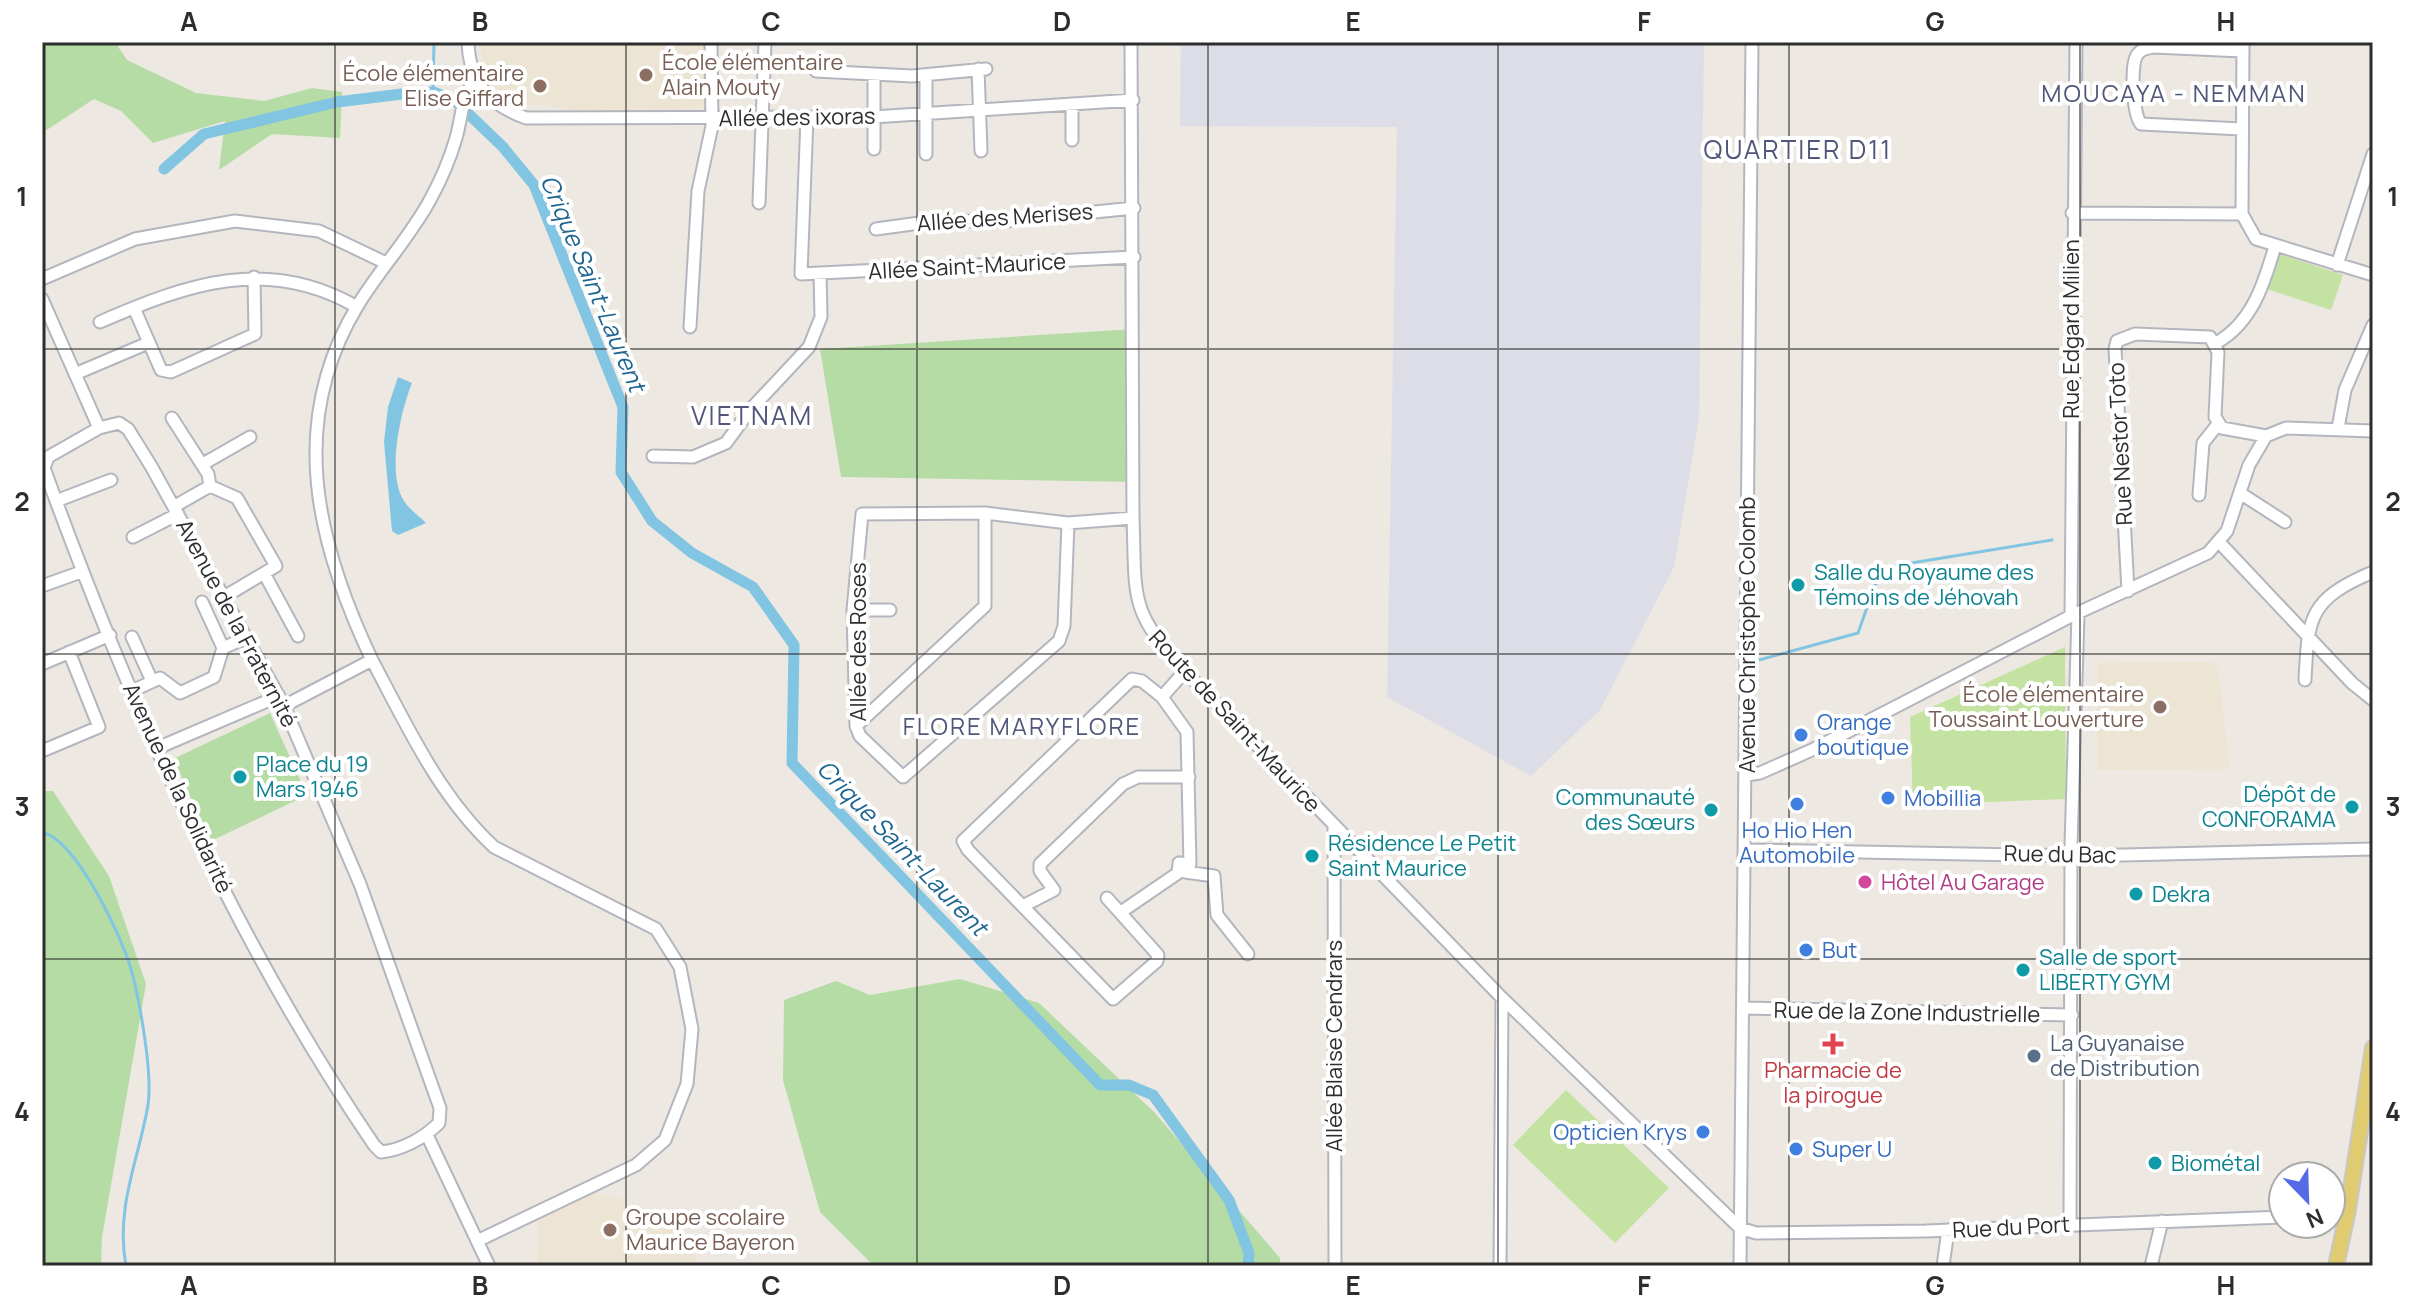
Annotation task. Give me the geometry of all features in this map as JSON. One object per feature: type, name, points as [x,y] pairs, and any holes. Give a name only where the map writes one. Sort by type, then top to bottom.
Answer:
[{"type":"main road","points":[[2347,1215],[2373,1048]]},
{"type":"main road","points":[[2336,1266],[2342,1240]]},
{"type":"street","points":[[468,42],[475,81],[465,99],[436,189],[357,307],[319,409],[314,437],[316,480],[337,575],[372,660],[425,763],[494,847],[656,929],[680,967],[692,1029],[687,1084],[665,1140],[636,1165],[477,1241]]},
{"type":"street","points":[[690,327],[698,191],[712,118],[711,42]]},
{"type":"street","points":[[759,203],[765,42]]},
{"type":"street","name":"Route de Saint-Maurice","points":[[1131,42],[1133,518],[1138,606],[1152,635],[1502,998],[1740,1228]]},
{"type":"street","name":"Avenue Christophe Colomb","points":[[1740,1266],[1752,42]]},
{"type":"street","name":"Rue Edgard Milien","points":[[2070,1223],[2074,615],[2072,213],[2076,42]]},
{"type":"street","points":[[2241,129],[2141,124],[2135,115],[2135,60],[2140,51],[2154,47],[2242,46],[2242,214],[2251,235],[2275,246],[2373,275]]},
{"type":"street","points":[[816,71],[926,75],[982,69],[981,151]]},
{"type":"street","points":[[874,75],[874,149]]},
{"type":"street","points":[[926,75],[926,154]]},
{"type":"street","name":"Allée des ixoras","points":[[475,81],[495,103],[526,118],[873,117],[1133,100]]},
{"type":"street","points":[[1072,104],[1072,140]]},
{"type":"street","name":"Allée Saint-Maurice","points":[[807,118],[801,274],[1134,257]]},
{"type":"street","points":[[2337,265],[2370,174],[2373,154]]},
{"type":"street","name":"Allée des Merises","points":[[876,229],[934,221],[1006,221],[1134,208]]},
{"type":"street","points":[[2072,213],[2242,214]]},
{"type":"street","points":[[42,279],[135,239],[235,221],[319,231],[386,263]]},
{"type":"street","points":[[2275,246],[2257,299],[2235,332],[2216,343],[2215,417],[2218,424],[2222,428],[2266,436],[2286,428],[2373,431]]},
{"type":"street","points":[[653,456],[699,456],[726,443],[750,410],[809,347],[821,317],[820,273]]},
{"type":"street","points":[[100,322],[223,280],[254,277],[276,278],[322,290],[357,307]]},
{"type":"street","points":[[134,308],[161,370],[166,373],[250,338],[256,329],[254,277]]},
{"type":"street","points":[[42,299],[99,428]]},
{"type":"street","points":[[2338,428],[2345,390],[2373,325]]},
{"type":"street","name":"Rue Nestor Toto","points":[[2128,591],[2116,343],[2123,336],[2135,334],[2206,336],[2216,343]]},
{"type":"street","points":[[75,374],[148,343]]},
{"type":"street","points":[[172,418],[203,464],[210,486],[237,498],[276,566],[224,597]]},
{"type":"street","name":"Avenue de la Fraternité","points":[[99,428],[119,423],[128,429],[282,701],[370,911],[440,1108],[439,1123],[427,1135]]},
{"type":"street","points":[[2199,495],[2203,443],[2218,424]]},
{"type":"street","name":"Avenue de la Solidarité","points":[[99,428],[45,455],[44,468],[81,572],[110,635],[155,749],[247,936],[338,1091],[381,1152],[427,1135]]},
{"type":"street","points":[[1746,775],[1760,773],[1814,749],[2074,615],[2192,562],[2219,542],[2249,465],[2266,436]]},
{"type":"street","points":[[203,464],[250,437]]},
{"type":"street","points":[[56,501],[111,480]]},
{"type":"street","points":[[133,537],[210,486]]},
{"type":"street","points":[[2240,493],[2285,522]]},
{"type":"street","points":[[856,726],[985,606],[985,513]]},
{"type":"street","name":"Allée des Roses","points":[[1068,523],[1064,626],[1056,645],[906,777],[860,736],[856,726],[853,610],[862,514],[985,513],[1068,523],[1133,518]]},
{"type":"street","points":[[2219,542],[2352,683],[2373,700]]},
{"type":"street","points":[[42,586],[81,572]]},
{"type":"street","points":[[2305,680],[2307,634],[2311,619],[2327,599],[2373,572]]},
{"type":"street","points":[[265,575],[298,636]]},
{"type":"street","points":[[132,691],[160,678],[180,693],[206,681],[218,670],[223,648],[202,602]]},
{"type":"street","points":[[853,610],[890,610]]},
{"type":"street","points":[[42,664],[110,635]]},
{"type":"street","points":[[132,637],[152,681]]},
{"type":"street","points":[[223,648],[247,637]]},
{"type":"street","points":[[42,751],[99,727],[69,652]]},
{"type":"street","points":[[155,749],[282,701],[372,660]]},
{"type":"street","points":[[1162,697],[1185,671]]},
{"type":"street","points":[[1107,898],[1157,950],[1158,957],[1113,999],[966,848],[964,838],[1130,681],[1140,679],[1162,697],[1187,732],[1190,864],[1179,863]]},
{"type":"street","points":[[1023,906],[1054,890],[1040,870],[1040,864],[1123,784],[1138,777],[1189,777]]},
{"type":"street","name":"Allée Blaise Cendrars","points":[[1334,826],[1335,1266]]},
{"type":"street","name":"Rue du Bac","points":[[1746,850],[2072,855],[2373,849]]},
{"type":"street","points":[[1121,912],[1178,873],[1179,863]]},
{"type":"street","points":[[1179,863],[1185,872],[1212,874],[1216,883],[1218,918],[1248,954]]},
{"type":"street","points":[[1500,1266],[1502,998]]},
{"type":"street","name":"Rue de la Zone Industrielle","points":[[1743,1008],[2072,1015]]},
{"type":"street","points":[[427,1135],[489,1266]]},
{"type":"street","name":"Rue du Port","points":[[1740,1228],[1771,1235],[2267,1218]]},
{"type":"street","points":[[2151,1266],[2162,1221]]},
{"type":"street","points":[[1943,1266],[1948,1230]]},
{"type":"shaded area","points":[[480,42],[708,42],[707,108],[585,112],[506,100],[483,73]]},
{"type":"shaded area","points":[[1181,42],[1704,42],[1699,418],[1674,567],[1600,710],[1531,776],[1387,697],[1397,127],[1180,126]]},
{"type":"shaded area","name":"École élémentaire Toussaint Louverture","points":[[2211,662],[2218,668],[2230,769],[2097,770],[2098,663]]},
{"type":"shaded area","name":"Groupe scolaire Maurice Bayeron","points":[[597,1193],[621,1199],[633,1216],[677,1213],[699,1266],[537,1266],[538,1218]]},
{"type":"green space","points":[[42,42],[115,42],[127,60],[196,93],[264,101],[312,88],[342,92],[340,138],[272,134],[219,170],[225,121],[153,143],[121,111],[94,99],[42,133]]},
{"type":"green space","points":[[2279,254],[2343,275],[2331,310],[2267,289]]},
{"type":"green space","points":[[1134,329],[1133,482],[841,477],[820,349]]},
{"type":"green space","points":[[2065,647],[2066,799],[1913,805],[1910,717]]},
{"type":"green space","name":"Place du 19 Mars 1946","points":[[270,713],[307,795],[211,841],[173,759]]},
{"type":"green space","points":[[42,791],[53,791],[109,876],[146,984],[102,1237],[101,1266],[42,1266]]},
{"type":"green space","points":[[960,979],[1039,1003],[1154,1112],[1280,1258],[1280,1266],[874,1266],[820,1212],[783,1080],[784,1000],[836,981],[870,995]]},
{"type":"green space","points":[[1566,1090],[1669,1188],[1615,1243],[1513,1145]]},
{"type":"water","points":[[398,377],[412,383],[397,442],[396,475],[406,504],[426,523],[398,535],[392,531],[384,442],[388,407]]},
{"type":"waterway","points":[[433,92],[434,42]]},
{"type":"waterway","name":"Crique Saint-Laurent","points":[[164,169],[204,134],[337,102],[410,93],[433,92],[453,99],[503,147],[534,185],[623,407],[621,472],[652,521],[692,553],[753,587],[794,645],[792,763],[1100,1085],[1129,1085],[1153,1095],[1229,1200],[1249,1253],[1248,1266]]},
{"type":"waterway","points":[[1759,660],[1858,633],[1875,585],[1893,566],[2052,540]]},
{"type":"waterway","points":[[42,832],[68,850],[92,884],[126,954],[140,1007],[149,1090],[126,1203],[123,1244],[126,1266]]},
{"type":"place","name":"École élémentaire Alain Mouty","points":[[646,75]]},
{"type":"place","name":"École élémentaire Elise Giffard","points":[[540,86]]},
{"type":"place","name":"Salle du Royaume des Témoins de Jéhovah","points":[[1798,585]]},
{"type":"place","name":"École élémentaire Toussaint Louverture","points":[[2160,707]]},
{"type":"place","name":"Orange boutique","points":[[1801,735]]},
{"type":"place","name":"Place du 19 Mars 1946","points":[[240,777]]},
{"type":"place","name":"Mobillia","points":[[1888,798]]},
{"type":"place","name":"Ho Hio Hen Automobile","points":[[1797,804]]},
{"type":"place","name":"Dépôt de CONFORAMA","points":[[2352,807]]},
{"type":"place","name":"Communauté des Sœurs","points":[[1711,810]]},
{"type":"place","name":"Résidence Le Petit Saint Maurice","points":[[1312,856]]},
{"type":"place","name":"Hôtel Au Garage","points":[[1865,882]]},
{"type":"place","name":"Dekra","points":[[2136,894]]},
{"type":"place","name":"But","points":[[1806,950]]},
{"type":"place","name":"Salle de sport LIBERTY GYM","points":[[2023,970]]},
{"type":"place","name":"Pharmacie de la pirogue","points":[[1833,1044]]},
{"type":"place","name":"La Guyanaise de Distribution","points":[[2034,1056]]},
{"type":"place","name":"Opticien Krys","points":[[1703,1132]]},
{"type":"place","name":"Super U","points":[[1796,1149]]},
{"type":"place","name":"Biométal","points":[[2155,1163]]},
{"type":"place","name":"Groupe scolaire Maurice Bayeron","points":[[610,1230]]},
{"type":"district","name":"MOUCAYA - NEMMAN","points":[[2174,92]]},
{"type":"district","name":"QUARTIER D11","points":[[1798,149]]},
{"type":"district","name":"VIETNAM","points":[[752,415]]},
{"type":"district","name":"FLORE MARYFLORE","points":[[1022,725]]}]
